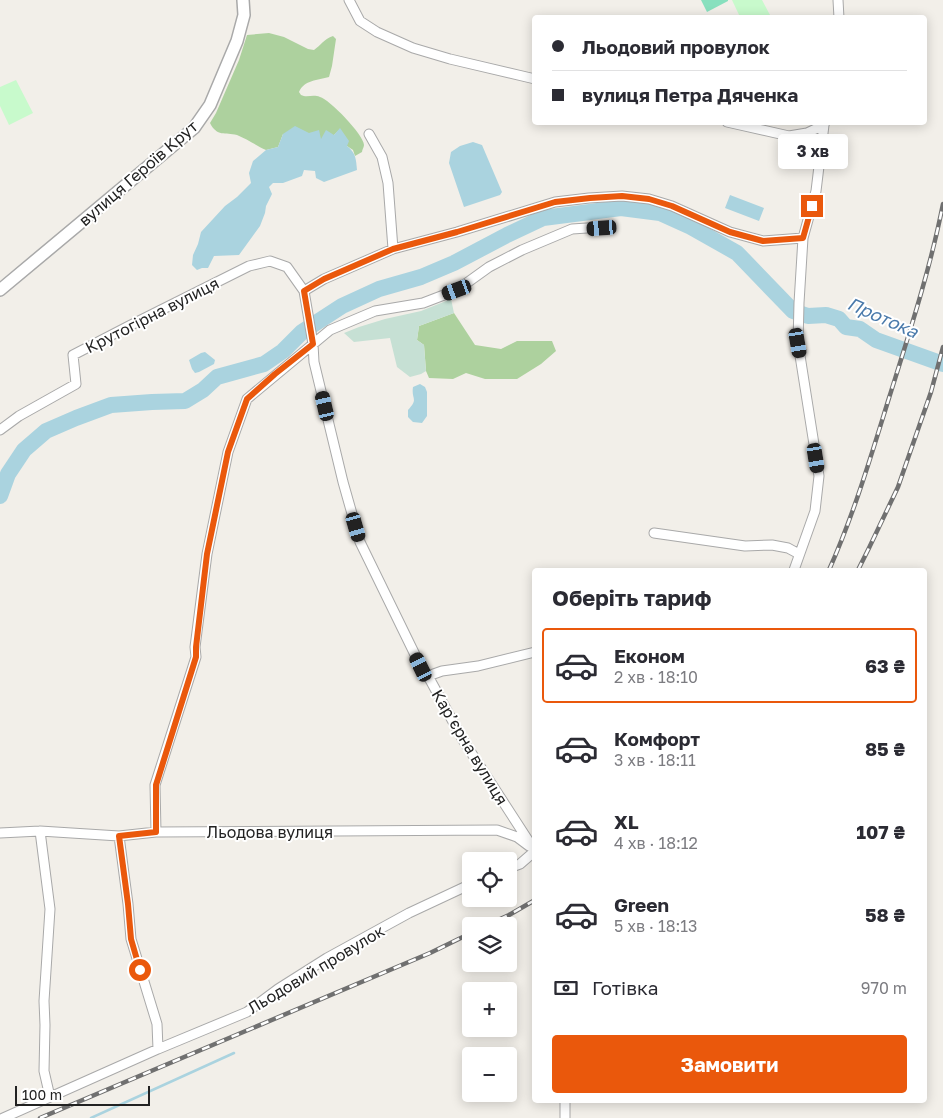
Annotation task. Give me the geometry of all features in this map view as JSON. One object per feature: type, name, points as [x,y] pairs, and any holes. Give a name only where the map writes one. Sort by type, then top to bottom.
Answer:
[{"type":"street","name":"вулиця Героїв Крут","points":[[0,290],[194,128],[210,105],[237,41],[244,15],[243,0]]},
{"type":"street","points":[[349,0],[360,21],[377,32],[413,48],[450,60],[532,78]]},
{"type":"street","points":[[838,0],[839,15]]},
{"type":"street","points":[[740,125],[789,136],[807,133],[823,125]]},
{"type":"street","points":[[795,568],[815,511],[819,476],[798,343],[798,321],[803,238],[816,191],[825,125]]},
{"type":"street","points":[[369,134],[382,157],[388,183],[393,249]]},
{"type":"street","points":[[304,291],[324,279],[393,249],[457,232],[555,202],[590,198],[622,196],[649,199],[672,206],[730,232],[763,241],[803,238]]},
{"type":"street","points":[[156,832],[156,785],[196,657],[207,554],[228,452],[247,399],[330,330],[375,311],[423,303],[457,290],[489,267],[522,250],[572,230],[602,228]]},
{"type":"street","name":"Крутогірна вулиця","points":[[0,430],[19,416],[76,384],[73,355],[249,266],[270,261],[287,267],[304,291]]},
{"type":"street","name":"Карʼєрна вулиця","points":[[304,291],[313,344],[314,362],[360,542],[421,667],[428,676],[463,740],[532,846]]},
{"type":"street","points":[[654,533],[745,546],[772,545],[788,548],[799,554]]},
{"type":"street","points":[[428,676],[442,671],[478,666],[532,653]]},
{"type":"street","name":"Льодова вулиця","points":[[0,833],[14,831],[119,836],[156,832],[497,830],[517,837],[532,849]]},
{"type":"street","points":[[40,832],[50,909],[44,1001],[44,1071],[50,1098]]},
{"type":"street","points":[[119,836],[131,939],[157,1024],[158,1049]]},
{"type":"street","points":[[517,865],[532,854]]},
{"type":"street","name":"Льодовий провулок","points":[[3,1118],[246,1012],[278,989],[328,958],[409,913],[462,888]]},
{"type":"street","points":[[565,1103],[565,1118]]},
{"type":"green space","points":[[701,0],[728,0],[728,1],[707,12]]},
{"type":"green space","points":[[732,0],[762,0],[770,15],[739,15]]},
{"type":"green space","points":[[269,33],[284,37],[314,50],[330,37],[333,36],[336,39],[329,77],[304,85],[299,92],[303,96],[320,97],[338,110],[362,140],[364,145],[362,152],[355,156],[353,150],[347,146],[340,129],[334,135],[321,140],[309,133],[283,134],[278,147],[266,150],[237,135],[215,130],[210,123],[239,60],[247,35]]},
{"type":"green space","points":[[16,80],[33,113],[9,125],[0,106],[0,87]]},
{"type":"green space","points":[[451,299],[454,313],[419,326],[417,340],[424,345],[426,371],[421,374],[410,377],[397,367],[390,338],[354,342],[344,333],[385,319],[421,311]]},
{"type":"green space","points":[[454,313],[475,345],[501,349],[517,341],[552,341],[556,351],[541,364],[517,379],[485,379],[466,373],[453,379],[429,378],[426,371],[424,345],[417,340],[419,326]]},
{"type":"water","points":[[295,126],[309,133],[319,130],[321,139],[326,130],[334,135],[340,128],[349,141],[347,146],[355,157],[357,170],[324,182],[316,178],[315,171],[304,170],[302,176],[283,183],[273,183],[269,187],[272,194],[260,226],[239,255],[214,256],[208,268],[197,270],[192,265],[193,255],[201,232],[225,206],[251,183],[249,173],[253,161],[266,150],[278,147],[283,134]]},
{"type":"water","points":[[473,142],[482,145],[502,192],[500,195],[464,207],[449,163],[451,152],[460,146]]},
{"type":"water","points":[[730,195],[764,208],[759,221],[725,208]]},
{"type":"water","points":[[205,352],[215,360],[214,364],[195,373],[189,360]]},
{"type":"water","points":[[420,384],[425,387],[427,392],[427,416],[422,423],[413,422],[408,417],[408,410],[414,401],[413,387]]},
{"type":"waterway","name":"Протока","points":[[0,496],[8,474],[24,450],[46,431],[111,405],[185,401],[203,390],[217,377],[264,364],[283,351],[302,332],[342,306],[379,289],[421,277],[454,263],[543,218],[621,208],[660,213],[691,227],[737,253],[793,311],[808,316],[826,315],[839,319],[846,327],[860,329],[876,340],[943,364]]},
{"type":"waterway","points":[[91,1118],[234,1053]]},
{"type":"railway","points":[[830,568],[862,485],[904,350],[925,278],[943,204]]},
{"type":"railway","points":[[859,568],[898,487],[931,392],[943,347]]},
{"type":"railway","points":[[505,917],[532,902]]},
{"type":"railway","points":[[40,1118],[430,953],[462,937]]},
{"type":"route","points":[[140,970],[131,939],[119,836],[156,832],[156,785],[196,657],[207,554],[228,452],[247,399],[313,344],[304,291],[324,279],[393,249],[457,232],[555,202],[622,196],[649,199],[672,206],[730,232],[763,241],[803,238],[812,206]]}]
